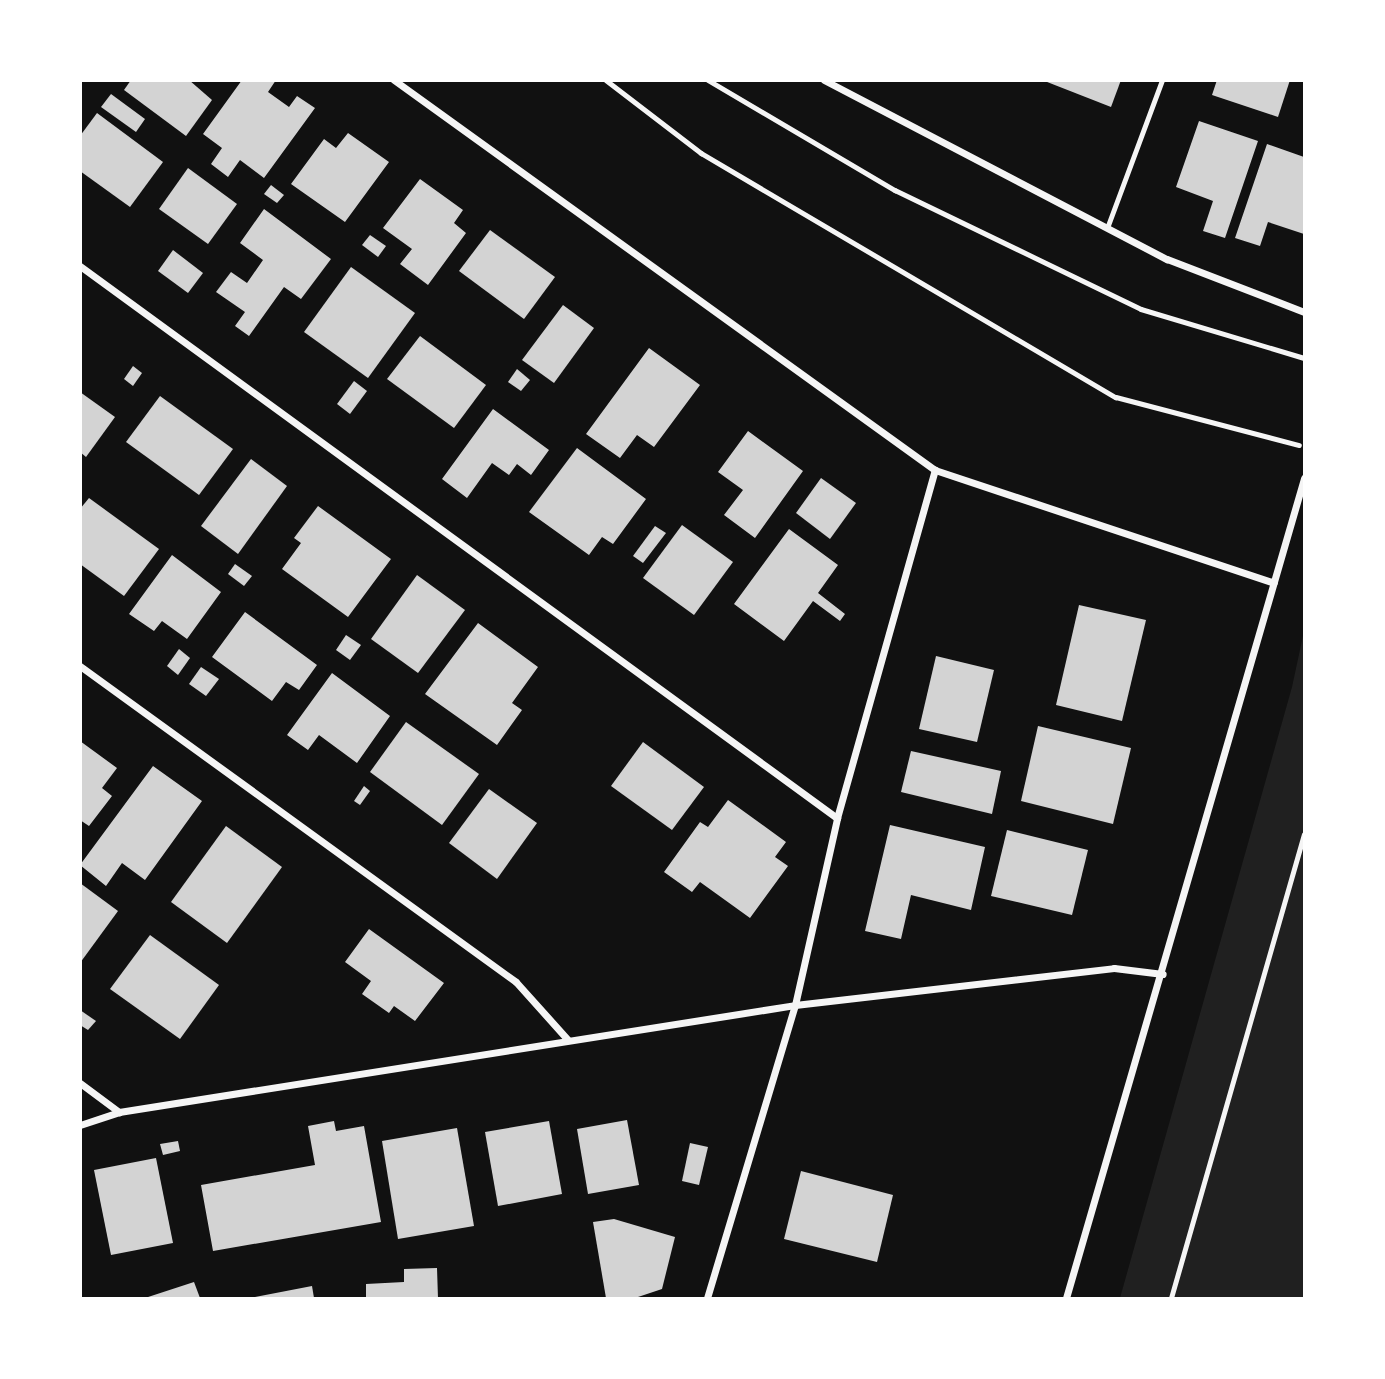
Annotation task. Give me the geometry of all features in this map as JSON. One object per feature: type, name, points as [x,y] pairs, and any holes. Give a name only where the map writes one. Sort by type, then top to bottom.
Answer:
[{"type":"street","points":[[394,80],[935,470],[1274,583]]},
{"type":"street","points":[[824,80],[1167,259],[1304,312]]},
{"type":"street","points":[[80,266],[837,818]]},
{"type":"street","points":[[707,1298],[795,1005],[837,818],[935,470]]},
{"type":"street","points":[[1066,1298],[1163,974],[1304,478]]},
{"type":"street","points":[[80,666],[516,982],[568,1040]]},
{"type":"street","points":[[80,1125],[119,1112],[795,1005],[1114,968],[1163,974]]},
{"type":"street","points":[[80,1083],[119,1112]]},
{"type":"lane","points":[[1107,228],[1162,80]]},
{"type":"path","points":[[606,80],[701,153],[1116,397],[1304,446]]},
{"type":"path","points":[[708,80],[895,190],[1141,309],[1304,358]]},
{"type":"path","points":[[1171,1298],[1304,835]]},
{"type":"shaded area","points":[[1304,631],[1304,1298],[1120,1298],[1292,687]]},
{"type":"building","points":[[131,80],[189,80],[212,100],[186,136],[124,90]]},
{"type":"building","points":[[242,80],[276,80],[268,92],[289,107],[297,96],[315,108],[264,178],[240,160],[228,177],[211,164],[222,148],[203,134]]},
{"type":"building","points":[[1042,80],[1121,80],[1111,107]]},
{"type":"building","points":[[1217,80],[1290,80],[1278,117],[1212,95]]},
{"type":"building","points":[[111,94],[145,119],[136,132],[101,107]]},
{"type":"building","points":[[97,113],[163,162],[130,207],[80,171],[80,136]]},
{"type":"building","points":[[1199,121],[1258,141],[1225,238],[1203,231],[1213,201],[1176,187]]},
{"type":"building","points":[[348,133],[389,162],[345,222],[291,184],[324,139],[336,148]]},
{"type":"building","points":[[1267,144],[1304,157],[1304,234],[1268,222],[1260,246],[1235,238]]},
{"type":"building","points":[[188,168],[237,204],[208,244],[159,209]]},
{"type":"building","points":[[420,179],[463,210],[454,223],[466,233],[428,285],[400,264],[412,249],[383,228]]},
{"type":"building","points":[[271,185],[284,195],[277,203],[264,194]]},
{"type":"building","points":[[264,209],[331,259],[301,299],[284,287],[249,336],[235,326],[245,312],[216,292],[231,272],[247,283],[263,260],[240,243]]},
{"type":"building","points":[[490,230],[555,277],[524,319],[459,271]]},
{"type":"building","points":[[370,235],[386,246],[378,257],[362,245]]},
{"type":"building","points":[[173,250],[203,273],[188,293],[158,271]]},
{"type":"building","points":[[351,267],[415,313],[368,378],[304,332]]},
{"type":"building","points":[[563,305],[594,328],[554,383],[522,360]]},
{"type":"building","points":[[420,336],[486,385],[454,428],[387,379]]},
{"type":"building","points":[[649,348],[700,385],[654,447],[637,435],[620,458],[586,434]]},
{"type":"building","points":[[133,366],[142,373],[133,386],[124,379]]},
{"type":"building","points":[[517,369],[530,380],[521,391],[508,382]]},
{"type":"building","points":[[354,381],[367,391],[350,414],[337,404]]},
{"type":"building","points":[[80,392],[115,417],[86,457],[80,452]]},
{"type":"building","points":[[160,396],[233,449],[199,495],[126,442]]},
{"type":"building","points":[[493,409],[549,450],[531,475],[517,464],[509,475],[492,463],[467,498],[442,479]]},
{"type":"building","points":[[748,431],[803,471],[755,538],[724,515],[743,490],[718,472]]},
{"type":"building","points":[[577,448],[646,499],[613,544],[602,537],[589,555],[529,512]]},
{"type":"building","points":[[251,459],[287,486],[238,554],[201,526]]},
{"type":"building","points":[[821,478],[856,503],[830,539],[796,513]]},
{"type":"building","points":[[89,498],[159,549],[124,596],[80,564],[80,509]]},
{"type":"building","points":[[318,506],[391,559],[348,617],[282,569],[301,543],[294,538]]},
{"type":"building","points":[[682,525],[733,562],[694,615],[643,578]]},
{"type":"building","points":[[655,526],[666,533],[643,563],[633,556]]},
{"type":"building","points":[[789,529],[838,565],[818,593],[845,614],[840,621],[813,601],[784,641],[734,604]]},
{"type":"building","points":[[172,555],[221,592],[187,639],[162,621],[154,631],[129,614]]},
{"type":"building","points":[[235,564],[252,576],[244,586],[228,574]]},
{"type":"building","points":[[417,575],[465,610],[418,673],[371,639]]},
{"type":"building","points":[[1079,605],[1146,620],[1122,721],[1056,705]]},
{"type":"building","points":[[245,612],[317,665],[299,690],[286,682],[272,701],[212,657]]},
{"type":"building","points":[[478,623],[538,667],[512,703],[522,710],[497,745],[425,694]]},
{"type":"building","points":[[346,635],[361,645],[350,660],[336,650]]},
{"type":"building","points":[[179,649],[190,658],[178,675],[167,666]]},
{"type":"building","points":[[936,656],[994,670],[977,742],[919,729]]},
{"type":"building","points":[[201,667],[219,679],[206,696],[189,684]]},
{"type":"building","points":[[332,673],[390,716],[357,763],[319,735],[308,750],[287,735]]},
{"type":"building","points":[[406,722],[479,774],[442,825],[370,772]]},
{"type":"building","points":[[1038,726],[1131,748],[1113,824],[1021,801]]},
{"type":"building","points":[[80,741],[117,768],[102,788],[112,796],[89,826],[80,820]]},
{"type":"building","points":[[643,742],[704,787],[672,830],[611,786]]},
{"type":"building","points":[[911,751],[1001,771],[992,814],[901,792]]},
{"type":"building","points":[[153,766],[202,801],[145,880],[122,863],[106,886],[80,865]]},
{"type":"building","points":[[364,786],[370,791],[360,805],[354,801]]},
{"type":"building","points":[[489,789],[537,823],[497,879],[449,843]]},
{"type":"building","points":[[728,800],[786,842],[775,857],[788,866],[750,918],[700,882],[692,892],[664,872],[700,822],[708,827]]},
{"type":"building","points":[[890,825],[985,847],[971,910],[911,895],[901,939],[865,931]]},
{"type":"building","points":[[226,826],[282,867],[227,943],[171,902]]},
{"type":"building","points":[[1007,830],[1088,850],[1072,915],[991,896]]},
{"type":"building","points":[[80,883],[118,911],[80,963]]},
{"type":"building","points":[[369,929],[444,983],[415,1021],[394,1006],[389,1013],[362,994],[371,981],[345,962]]},
{"type":"building","points":[[150,935],[219,985],[180,1039],[110,989]]},
{"type":"building","points":[[80,1010],[96,1021],[88,1030],[80,1025]]},
{"type":"building","points":[[627,1120],[639,1185],[588,1194],[577,1129]]},
{"type":"building","points":[[334,1121],[336,1131],[364,1126],[381,1222],[213,1251],[201,1185],[315,1165],[308,1126]]},
{"type":"building","points":[[549,1121],[562,1194],[498,1206],[485,1132]]},
{"type":"building","points":[[457,1128],[474,1226],[398,1239],[382,1141]]},
{"type":"building","points":[[178,1141],[180,1151],[163,1155],[160,1144]]},
{"type":"building","points":[[690,1143],[708,1147],[699,1185],[682,1181]]},
{"type":"building","points":[[156,1158],[173,1243],[111,1255],[94,1170]]},
{"type":"building","points":[[801,1171],[893,1195],[877,1262],[784,1239]]},
{"type":"building","points":[[614,1219],[675,1237],[662,1289],[635,1298],[606,1298],[593,1222]]},
{"type":"building","points":[[437,1268],[438,1298],[366,1298],[366,1284],[404,1282],[404,1269]]},
{"type":"building","points":[[194,1282],[200,1298],[145,1298]]},
{"type":"building","points":[[312,1286],[314,1298],[255,1298],[255,1297]]}]
